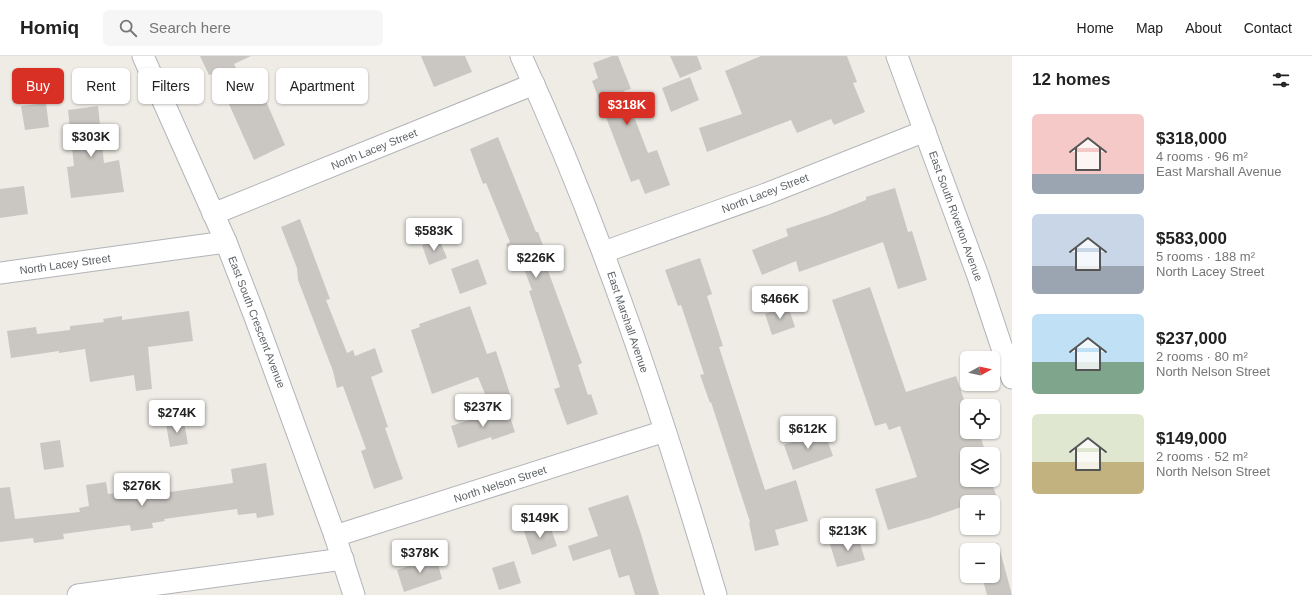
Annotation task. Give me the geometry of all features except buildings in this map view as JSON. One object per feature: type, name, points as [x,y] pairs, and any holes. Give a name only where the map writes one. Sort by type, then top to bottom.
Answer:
[{"type":"street","name":"East South Crescent Avenue","points":[[142,56],[226,242],[279,380],[335,536],[354,595]]},
{"type":"street","name":"East Marshall Avenue","points":[[521,56],[604,252],[666,431],[716,595]]},
{"type":"street","name":"East South Riverton Avenue","points":[[897,56],[978,276],[1012,378]]},
{"type":"street","name":"North Lacey Street","points":[[214,214],[534,84]]},
{"type":"street","name":"North Lacey Street","points":[[604,252],[766,194],[925,131]]},
{"type":"street","name":"North Lacey Street","points":[[0,273],[226,242]]},
{"type":"street","name":"North Nelson Street","points":[[335,536],[666,431]]},
{"type":"street","points":[[78,595],[343,559]]}]
